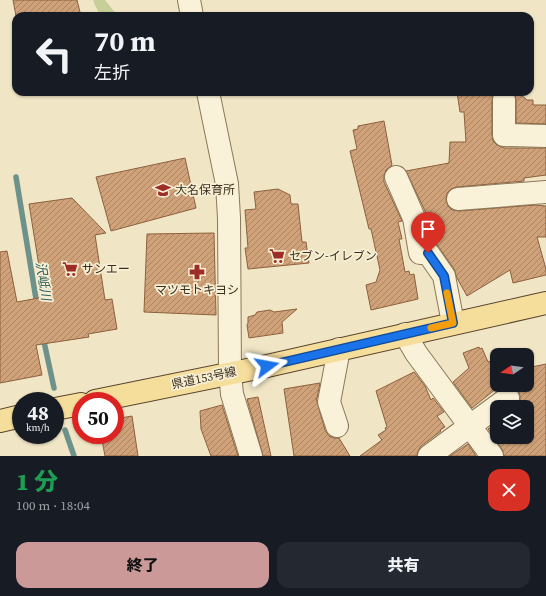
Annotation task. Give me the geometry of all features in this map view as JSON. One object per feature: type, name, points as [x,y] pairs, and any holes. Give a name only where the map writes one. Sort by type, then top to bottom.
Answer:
[{"type":"main road","name":"県道153号線","points":[[124,395],[546,303]]},
{"type":"main road","points":[[0,421],[12,418]]},
{"type":"street","points":[[209,96],[226,184],[229,218],[230,373],[232,394],[251,456]]},
{"type":"street","points":[[504,100],[504,135],[546,136]]},
{"type":"street","points":[[405,184],[414,218],[412,254],[428,253],[444,276],[453,323]]},
{"type":"street","points":[[458,199],[546,192]]},
{"type":"street","points":[[404,334],[416,353],[492,456]]},
{"type":"street","points":[[337,426],[329,402],[339,349]]},
{"type":"street","points":[[429,456],[508,398]]},
{"type":"green space","points":[[93,0],[105,0],[115,12],[98,12]]},
{"type":"building","points":[[13,0],[77,0],[80,12],[15,12]]},
{"type":"building","points":[[458,96],[494,96],[492,100],[492,135],[493,141],[497,145],[504,148],[546,148],[546,175],[524,178],[524,181],[457,187],[451,189],[447,193],[446,200],[448,206],[452,210],[459,211],[535,205],[546,206],[546,237],[537,237],[546,269],[546,275],[513,283],[510,270],[467,296],[457,278],[454,269],[438,246],[431,241],[426,213],[406,171],[449,163],[450,142],[466,142],[464,112],[460,112]]},
{"type":"building","points":[[515,96],[522,96],[527,100],[533,100],[533,105],[546,105],[546,124],[516,123]]},
{"type":"building","points":[[384,121],[392,165],[386,170],[384,182],[402,221],[398,222],[402,239],[399,239],[405,272],[409,271],[410,275],[414,274],[418,299],[371,310],[366,285],[376,282],[380,270],[371,229],[369,229],[350,151],[357,149],[353,130],[358,129],[358,126]]},
{"type":"building","points":[[185,158],[196,208],[111,231],[96,177]]},
{"type":"building","points":[[278,189],[290,195],[291,204],[298,204],[302,242],[306,242],[309,263],[248,269],[245,248],[248,248],[245,210],[256,209],[254,192]]},
{"type":"building","name":"サンエー","points":[[72,198],[106,233],[95,235],[105,300],[112,299],[117,329],[88,334],[89,337],[36,345],[42,375],[0,383],[0,252],[7,251],[17,302],[44,297],[29,204]]},
{"type":"building","points":[[214,233],[216,315],[144,312],[147,234]]},
{"type":"building","points":[[297,309],[282,322],[283,333],[249,338],[247,325],[248,317],[255,315],[257,312],[270,310],[274,312]]},
{"type":"building","points":[[479,347],[480,349],[482,348],[488,362],[490,361],[490,392],[492,392],[472,408],[453,382],[469,368],[463,353]]},
{"type":"building","points":[[546,364],[546,456],[504,456],[498,444],[534,444],[534,400],[520,400],[519,392],[534,392],[534,367]]},
{"type":"building","points":[[414,372],[425,386],[431,400],[433,398],[444,412],[437,416],[445,427],[421,446],[417,456],[360,456],[382,440],[378,435],[386,430],[385,428],[387,427],[376,391]]},
{"type":"building","points":[[320,383],[316,398],[325,430],[329,436],[339,438],[350,456],[294,456],[284,389]]},
{"type":"building","points":[[258,397],[271,456],[263,456],[247,399]]},
{"type":"building","points":[[222,405],[238,456],[211,456],[201,429],[200,411]]},
{"type":"building","points":[[132,416],[138,456],[105,456],[103,444],[124,444],[124,417]]},
{"type":"building","points":[[468,444],[476,456],[450,456]]},
{"type":"waterway","name":"沢岻川","points":[[16,177],[37,305]]},
{"type":"waterway","name":"沢岻川","points":[[43,337],[54,388]]},
{"type":"waterway","name":"沢岻川","points":[[65,430],[74,456]]},
{"type":"slow traffic","points":[[431,328],[453,323],[447,293]]},
{"type":"place","name":"大名保育所","points":[[163,190]]},
{"type":"place","name":"セブン-イレブン","points":[[277,256]]},
{"type":"place","name":"サンエー","points":[[70,269]]},
{"type":"place","name":"マツモトキヨシ","points":[[197,272]]},
{"type":"route","points":[[267,366],[453,323],[444,276],[428,253]]}]
